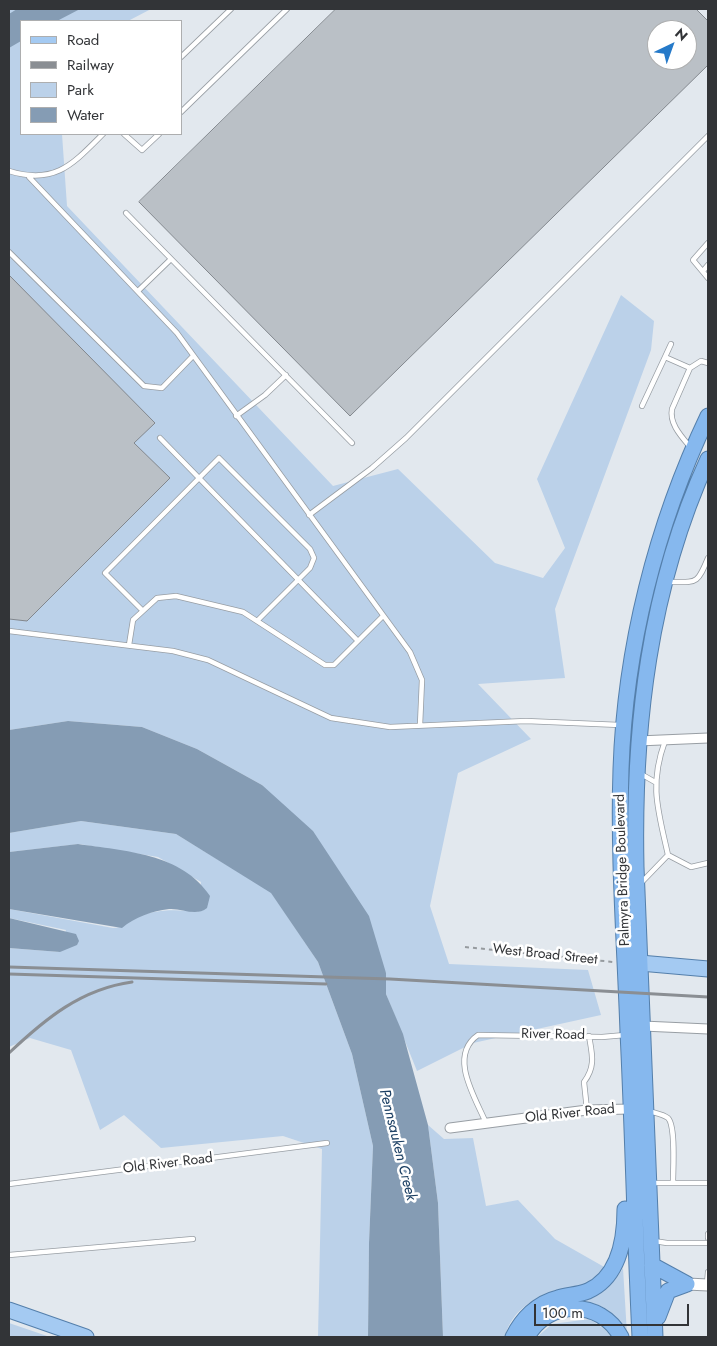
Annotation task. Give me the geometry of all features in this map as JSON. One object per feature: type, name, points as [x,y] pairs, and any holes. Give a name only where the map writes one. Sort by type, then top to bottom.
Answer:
[{"type":"highway","name":"Palmyra Bridge Boulevard","points":[[640,1337],[632,1145],[638,1110],[643,1026],[633,964],[620,812],[624,726],[631,666],[643,605],[660,543],[693,450],[708,416]]},
{"type":"highway","name":"Palmyra Bridge Boulevard","points":[[654,1333],[648,1183],[628,1034],[637,887],[636,772],[649,649],[665,582],[687,508],[708,459]]},
{"type":"highway","points":[[513,1337],[524,1319],[540,1305],[552,1300],[589,1291],[609,1274],[617,1261],[624,1233],[625,1203],[632,1145]]},
{"type":"highway","points":[[652,1266],[687,1284]]},
{"type":"highway","points":[[654,1333],[665,1294],[671,1289],[687,1284]]},
{"type":"highway","points":[[527,1337],[543,1319],[552,1313],[572,1308],[590,1310],[600,1314],[608,1319],[621,1337]]},
{"type":"main road","points":[[633,964],[708,969]]},
{"type":"main road","points":[[9,1310],[86,1337]]},
{"type":"street","points":[[638,741],[708,738]]},
{"type":"street","points":[[643,1026],[708,1030]]},
{"type":"street","name":"Old River Road","points":[[450,1128],[587,1110],[638,1110]]},
{"type":"street","points":[[687,1284],[708,1285]]},
{"type":"lane","points":[[182,56],[232,9]]},
{"type":"lane","points":[[182,111],[287,9]]},
{"type":"lane","points":[[9,171],[30,177],[56,173],[76,160],[103,135]]},
{"type":"lane","points":[[125,135],[142,150],[158,135]]},
{"type":"lane","points":[[309,515],[372,468],[406,438],[708,136]]},
{"type":"lane","points":[[30,177],[177,333],[410,652],[422,680],[420,725]]},
{"type":"lane","points":[[126,213],[352,443]]},
{"type":"lane","points":[[708,243],[694,260],[708,278]]},
{"type":"lane","points":[[9,252],[144,386],[162,388],[193,356]]},
{"type":"lane","points":[[138,291],[171,259]]},
{"type":"lane","points":[[702,271],[708,265]]},
{"type":"lane","points":[[642,406],[671,344]]},
{"type":"lane","points":[[665,357],[690,368]]},
{"type":"lane","points":[[693,450],[679,434],[671,416],[690,368],[700,361],[708,363]]},
{"type":"lane","points":[[236,416],[265,395],[286,375]]},
{"type":"lane","points":[[160,438],[358,640]]},
{"type":"lane","points":[[143,611],[105,573],[219,458],[310,549],[314,558],[310,568],[258,620]]},
{"type":"lane","points":[[665,582],[696,581],[700,577],[708,558]]},
{"type":"lane","points":[[129,645],[133,620],[157,598],[176,596],[243,612],[325,665],[334,664],[384,616]]},
{"type":"lane","points":[[9,631],[173,651],[208,660],[331,718],[390,727],[526,721],[624,726]]},
{"type":"lane","points":[[665,741],[656,765],[655,782],[668,855]]},
{"type":"lane","points":[[636,772],[655,782]]},
{"type":"lane","points":[[637,887],[668,855]]},
{"type":"lane","points":[[668,855],[691,867],[708,863]]},
{"type":"lane","name":"River Road","points":[[486,1123],[469,1083],[464,1060],[468,1043],[478,1035],[589,1036],[628,1034]]},
{"type":"lane","points":[[587,1110],[584,1082],[591,1073],[593,1062],[589,1036]]},
{"type":"lane","points":[[638,1110],[664,1115],[670,1120],[672,1128],[673,1183]]},
{"type":"lane","name":"Old River Road","points":[[9,1184],[327,1143]]},
{"type":"lane","points":[[648,1183],[708,1184]]},
{"type":"lane","points":[[9,1255],[193,1239]]},
{"type":"lane","points":[[651,1240],[667,1243],[708,1243]]},
{"type":"lane","points":[[708,1272],[708,1285]]},
{"type":"path","name":"West Broad Street","points":[[465,947],[633,964]]},
{"type":"green space","points":[[9,9],[151,9],[130,20],[20,20],[20,135],[62,135],[67,206],[333,486],[398,469],[495,563],[543,578],[565,548],[537,479],[621,295],[654,321],[651,350],[555,609],[565,678],[478,684],[531,739],[458,773],[430,906],[449,964],[588,970],[601,1015],[473,1043],[417,1071],[386,994],[386,973],[262,785],[197,749],[142,727],[68,721],[9,730]]},
{"type":"green space","points":[[81,821],[176,834],[271,892],[318,962],[352,1054],[373,1146],[368,1337],[318,1337],[322,1149],[283,1136],[161,1148],[124,1115],[100,1130],[71,1050],[30,1038],[9,1047],[9,948],[60,952],[66,930],[9,918],[9,909],[113,928],[120,927],[134,918],[158,911],[182,910],[198,912],[201,882],[158,857],[79,844],[9,852],[9,833]]},
{"type":"green space","points":[[428,1125],[444,1139],[473,1138],[486,1206],[518,1200],[555,1239],[606,1268],[595,1278],[582,1285],[570,1290],[550,1293],[527,1304],[511,1322],[505,1337],[443,1337],[438,1203]]},
{"type":"green space","points":[[623,1268],[627,1334],[608,1310],[596,1304],[579,1300],[592,1295],[610,1284]]},
{"type":"green space","points":[[590,1319],[608,1332],[611,1337],[537,1337],[552,1324]]},
{"type":"green space","points":[[9,1323],[50,1337],[9,1337]]},
{"type":"water","points":[[17,9],[80,9],[59,20],[20,20],[20,42],[9,48],[9,14]]},
{"type":"water","name":"Pennsauken Creek","points":[[68,721],[142,727],[197,749],[262,785],[313,831],[369,916],[386,973],[386,994],[403,1034],[428,1125],[438,1203],[443,1337],[368,1337],[373,1146],[352,1054],[318,962],[271,893],[176,834],[81,821],[9,833],[9,730]]},
{"type":"water","points":[[78,844],[133,852],[168,862],[198,882],[210,896],[207,908],[198,912],[174,909],[156,911],[138,918],[122,928],[9,909],[9,852]]},
{"type":"water","points":[[9,918],[76,934],[79,941],[77,945],[60,952],[9,948]]},
{"type":"building","points":[[336,9],[696,9],[708,21],[708,65],[350,416],[139,202]]},
{"type":"building","points":[[9,275],[155,423],[134,443],[170,478],[27,621],[9,619]]},
{"type":"railway","points":[[9,967],[390,979],[708,997]]},
{"type":"railway","points":[[9,974],[326,984]]},
{"type":"railway","points":[[9,1053],[50,1017],[65,1007],[96,991],[132,982]]}]
